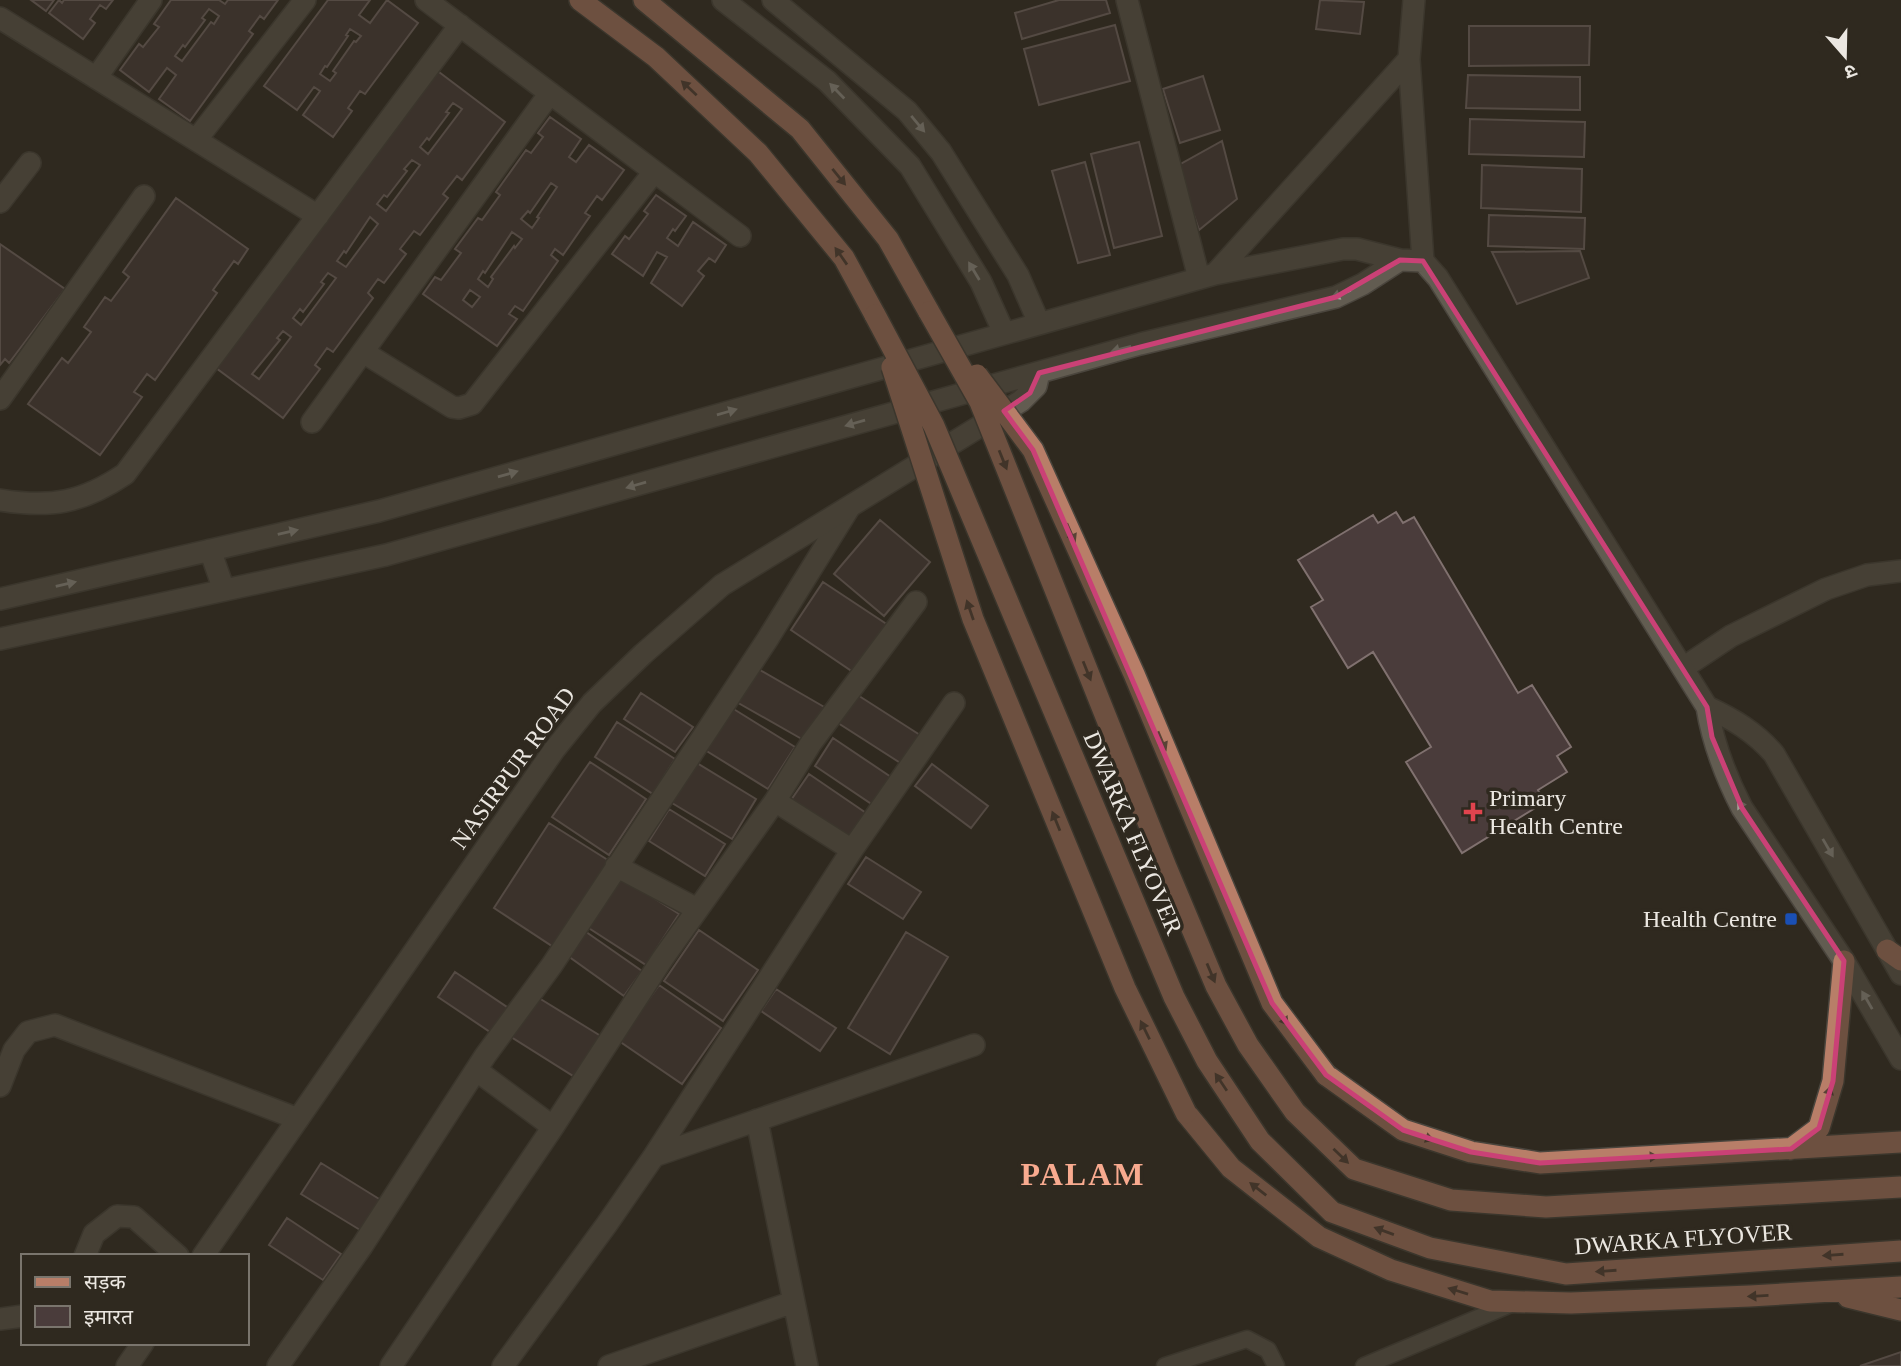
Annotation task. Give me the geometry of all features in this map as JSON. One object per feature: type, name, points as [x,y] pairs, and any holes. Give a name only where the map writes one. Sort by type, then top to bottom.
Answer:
[{"type":"main road","name":"DWARKA FLYOVER","points":[[580,0],[656,57],[758,153],[844,258],[934,426],[1174,997],[1208,1061],[1261,1141],[1332,1212],[1430,1248],[1566,1274],[1901,1251]]},
{"type":"main road","name":"DWARKA FLYOVER","points":[[644,0],[800,129],[888,239],[980,402],[1216,986],[1248,1045],[1295,1112],[1354,1169],[1451,1200],[1546,1207],[1901,1186]]},
{"type":"main road","points":[[929,312],[1033,450],[1134,674],[1272,1003],[1326,1074],[1403,1130],[1471,1152],[1540,1163],[1901,1142]]},
{"type":"main road","points":[[875,316],[973,619],[1125,988],[1186,1113],[1231,1168],[1319,1237],[1391,1270],[1490,1301],[1571,1303],[1901,1287]]},
{"type":"main road","points":[[1791,1149],[1819,1128],[1833,1081],[1844,961]]},
{"type":"main road","points":[[1826,1292],[1901,1310]]},
{"type":"street","points":[[96,78],[151,0]]},
{"type":"street","points":[[197,140],[305,0]]},
{"type":"street","points":[[426,0],[740,236]]},
{"type":"street","points":[[723,0],[827,81],[910,166],[981,282],[1004,332]]},
{"type":"street","points":[[774,0],[907,111],[941,152],[1018,275],[1039,323]]},
{"type":"street","points":[[1127,0],[1207,276]]},
{"type":"street","points":[[1414,0],[1409,59],[1423,261],[1438,278],[1707,707],[1715,746],[1742,808],[1844,961],[1901,1059]]},
{"type":"street","points":[[0,18],[318,216]]},
{"type":"street","points":[[0,500],[40,505],[56,504],[86,494],[125,474],[460,25]]},
{"type":"street","points":[[1207,276],[1409,59]]},
{"type":"street","points":[[312,422],[550,93]]},
{"type":"street","points":[[0,202],[30,163]]},
{"type":"street","points":[[363,352],[452,407],[472,404],[654,172]]},
{"type":"street","points":[[0,399],[144,196]]},
{"type":"street","points":[[0,599],[379,511],[1207,276],[1343,249],[1357,249],[1400,260],[1423,261]]},
{"type":"street","points":[[0,639],[386,555],[1140,344],[1336,297],[1363,284],[1400,260]]},
{"type":"street","name":"NASIRPUR ROAD","points":[[204,1254],[554,750],[592,703],[722,585],[1021,401],[1036,386],[1039,373]]},
{"type":"street","points":[[278,1366],[362,1246],[476,1070],[552,965],[766,640],[849,508]]},
{"type":"street","points":[[210,550],[224,590]]},
{"type":"street","points":[[1683,668],[1731,636],[1826,589],[1867,575],[1901,571]]},
{"type":"street","points":[[391,1366],[697,909],[775,801],[811,743],[916,602]]},
{"type":"street","points":[[503,1366],[654,1156],[852,850],[954,703]]},
{"type":"street","points":[[1707,707],[1736,721],[1760,738],[1774,754],[1894,955],[1901,974]]},
{"type":"street","points":[[775,801],[852,850]]},
{"type":"street","points":[[616,866],[697,909]]},
{"type":"street","points":[[0,1086],[14,1050],[28,1031],[55,1025],[298,1119]]},
{"type":"street","points":[[654,1156],[974,1045]]},
{"type":"street","points":[[476,1070],[553,1127]]},
{"type":"street","points":[[757,1120],[807,1366]]},
{"type":"street","points":[[86,1254],[94,1234],[117,1216],[134,1217],[176,1254]]},
{"type":"street","points":[[609,1366],[793,1302]]},
{"type":"street","points":[[0,1319],[21,1316]]},
{"type":"street","points":[[128,1366],[142,1345]]},
{"type":"lane","points":[[1364,1366],[1516,1301]]},
{"type":"lane","points":[[1165,1366],[1247,1339],[1268,1350],[1276,1366]]},
{"type":"highlighted area","points":[[1400,260],[1423,261],[1707,707],[1712,737],[1742,808],[1844,961],[1833,1081],[1819,1128],[1791,1149],[1540,1163],[1471,1152],[1403,1130],[1326,1075],[1272,1003],[1033,450],[1004,411],[1030,393],[1039,373],[1051,368],[1336,297]]},
{"type":"building","points":[[31,0],[54,0],[46,11]]},
{"type":"building","points":[[59,0],[62,3],[64,0],[113,0],[106,9],[100,5],[90,19],[95,23],[83,39],[49,13]]},
{"type":"building","points":[[171,0],[219,0],[225,4],[228,0],[278,0],[264,19],[260,16],[249,31],[253,34],[190,121],[159,99],[176,75],[167,68],[149,92],[120,70],[139,44],[143,47],[159,27],[154,24]],"holes":[[[209,9],[219,16],[214,24],[211,22],[182,61],[175,56],[205,20],[202,18]]]},
{"type":"building","points":[[328,0],[370,0],[359,15],[370,23],[387,0],[418,23],[365,94],[360,91],[348,108],[352,111],[333,137],[303,115],[320,91],[314,87],[297,110],[264,86]],"holes":[[[350,29],[361,36],[354,41],[333,71],[336,73],[330,81],[320,74],[348,36],[346,35]]]},
{"type":"building","points":[[1059,0],[1106,0],[1110,13],[1022,39],[1015,13]]},
{"type":"building","points":[[1320,0],[1364,2],[1360,34],[1316,29]]},
{"type":"building","points":[[1115,25],[1130,81],[1039,105],[1024,49]]},
{"type":"building","points":[[1469,26],[1590,26],[1589,65],[1469,66]]},
{"type":"building","points":[[435,69],[505,122],[462,180],[457,176],[443,194],[448,198],[420,235],[414,231],[400,249],[406,254],[384,283],[378,279],[368,293],[373,298],[333,352],[327,348],[315,365],[320,369],[283,418],[212,365]],"holes":[[[453,103],[462,109],[428,154],[420,147],[427,138],[429,140],[449,113],[446,112]],[[412,160],[420,165],[386,211],[377,204],[384,195],[387,197],[407,171],[404,169]],[[370,217],[378,224],[346,267],[337,261],[344,251],[346,253]],[[328,273],[336,278],[301,325],[293,318],[300,309],[303,312],[324,284],[321,282]],[[283,331],[291,337],[259,379],[252,374],[280,340],[277,338]]]},
{"type":"building","points":[[1468,75],[1580,77],[1580,110],[1466,108]]},
{"type":"building","points":[[1203,76],[1220,130],[1180,143],[1163,89]]},
{"type":"building","points":[[550,117],[581,139],[569,157],[576,162],[589,145],[624,170],[602,200],[597,196],[585,213],[590,216],[563,255],[555,249],[551,255],[558,261],[523,311],[515,306],[509,314],[517,319],[497,346],[423,294],[435,277],[441,280],[461,253],[455,249],[478,218],[482,220],[500,195],[496,192],[526,150],[531,153],[543,137],[538,133]],"holes":[[[551,183],[557,187],[532,228],[521,219],[528,211],[530,213]],[[512,232],[522,239],[491,277],[493,279],[488,287],[478,279],[483,271],[485,273]],[[470,290],[480,297],[472,307],[463,300]]]},
{"type":"building","points":[[1470,119],[1585,122],[1584,157],[1469,154]]},
{"type":"building","points":[[1222,141],[1237,199],[1199,230],[1177,166]]},
{"type":"building","points":[[1139,142],[1162,236],[1114,248],[1091,154]]},
{"type":"building","points":[[1085,162],[1110,255],[1078,263],[1052,171]]},
{"type":"building","points":[[1482,165],[1582,169],[1581,212],[1481,208]]},
{"type":"building","points":[[656,195],[686,216],[667,238],[678,246],[693,222],[726,245],[715,262],[709,258],[698,271],[704,276],[682,306],[651,283],[667,257],[657,252],[643,276],[612,254],[625,236],[629,239],[648,214],[644,211]]},
{"type":"building","points":[[176,198],[248,249],[238,264],[234,261],[213,290],[217,293],[155,380],[147,374],[134,392],[142,397],[100,455],[28,404],[62,358],[68,363],[91,332],[84,327],[105,297],[111,301],[129,277],[123,272]]},
{"type":"building","points":[[1489,215],[1585,218],[1584,249],[1488,246]]},
{"type":"building","points":[[0,244],[65,289],[9,363],[5,359],[0,365]]},
{"type":"building","points":[[1580,251],[1589,278],[1517,304],[1492,252]]},
{"type":"building","points":[[1396,512],[1403,523],[1414,517],[1518,693],[1532,685],[1571,747],[1557,756],[1567,772],[1538,790],[1545,802],[1462,853],[1406,762],[1431,747],[1373,652],[1348,668],[1311,607],[1323,600],[1298,560],[1373,515],[1378,523]]},
{"type":"building","points":[[880,520],[930,562],[884,616],[834,574]]},
{"type":"building","points":[[823,582],[888,625],[856,674],[791,630]]},
{"type":"building","points":[[753,666],[826,708],[807,742],[733,700]]},
{"type":"building","points":[[641,693],[693,727],[675,752],[624,719]]},
{"type":"building","points":[[856,694],[920,735],[902,764],[838,723]]},
{"type":"building","points":[[732,708],[795,747],[768,789],[705,750]]},
{"type":"building","points":[[617,722],[675,759],[653,794],[595,757]]},
{"type":"building","points":[[833,738],[891,777],[873,805],[815,766]]},
{"type":"building","points":[[692,760],[756,799],[732,839],[667,800]]},
{"type":"building","points":[[590,762],[646,799],[609,855],[552,817]]},
{"type":"building","points":[[932,764],[988,806],[971,828],[915,786]]},
{"type":"building","points":[[809,774],[869,815],[849,844],[789,803]]},
{"type":"building","points":[[669,809],[725,844],[705,876],[649,841]]},
{"type":"building","points":[[549,823],[611,862],[555,948],[494,908]]},
{"type":"building","points":[[866,857],[921,892],[903,919],[848,884]]},
{"type":"building","points":[[616,874],[679,914],[646,965],[584,925]]},
{"type":"building","points":[[579,927],[642,971],[624,996],[561,951]]},
{"type":"building","points":[[699,930],[758,970],[723,1021],[664,981]]},
{"type":"building","points":[[906,932],[948,957],[890,1054],[848,1028]]},
{"type":"building","points":[[455,972],[513,1011],[496,1036],[438,997]]},
{"type":"building","points":[[659,985],[721,1028],[682,1084],[619,1041]]},
{"type":"building","points":[[776,989],[836,1028],[820,1051],[761,1011]]},
{"type":"building","points":[[534,995],[604,1038],[578,1079],[508,1035]]},
{"type":"building","points":[[321,1163],[384,1202],[365,1233],[301,1194]]},
{"type":"building","points":[[287,1218],[341,1254],[323,1280],[269,1245]]},
{"type":"building","points":[[1901,1352],[1901,1366],[1860,1366]]},
{"type":"place","name":"Primary Health Centre","points":[[1473,812]]},
{"type":"place","name":"Health Centre","points":[[1791,919]]},
{"type":"district","name":"PALAM","points":[[1083,1174]]}]
